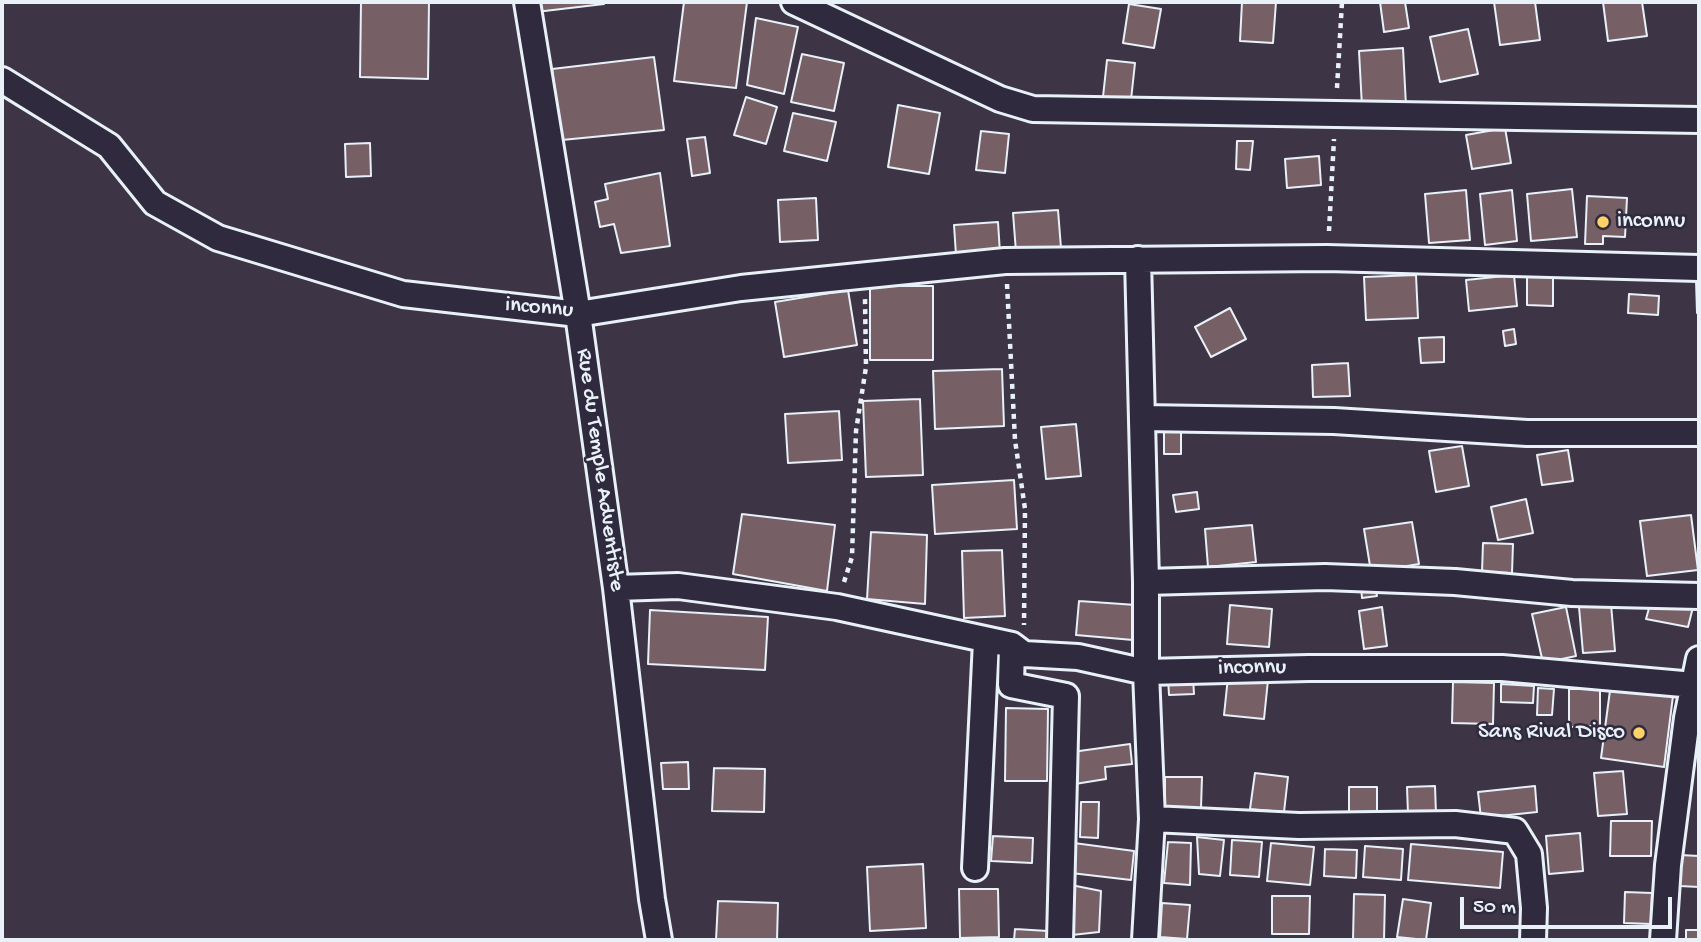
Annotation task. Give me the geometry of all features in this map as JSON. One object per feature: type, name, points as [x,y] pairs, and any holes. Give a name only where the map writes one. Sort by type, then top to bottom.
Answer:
[{"type":"street","name":"Rue du Temple Adventiste","points":[[527,2],[578,314],[616,588],[659,940]]},
{"type":"street","points":[[794,2],[1000,99],[1033,109],[1699,120]]},
{"type":"street","name":"inconnu","points":[[2,80],[110,146],[155,203],[218,238],[403,294],[578,314],[741,288],[1005,261],[1327,258],[1699,268]]},
{"type":"street","points":[[1138,259],[1146,672],[1152,819],[1145,940]]},
{"type":"street","points":[[1142,418],[1334,421],[1527,432],[1699,433]]},
{"type":"street","points":[[1146,582],[1325,577],[1455,582],[1572,593],[1699,596]]},
{"type":"street","name":"inconnu","points":[[616,588],[678,586],[837,607],[1018,650],[1078,657],[1146,672],[1309,668],[1502,668],[1695,685]]},
{"type":"street","points":[[975,868],[986,641]]},
{"type":"street","points":[[1018,650],[1011,685],[1066,696],[1060,940]]},
{"type":"street","points":[[1663,940],[1668,865],[1687,718],[1699,659]]},
{"type":"street","points":[[1152,819],[1299,826],[1455,824],[1515,831],[1529,854],[1534,908],[1533,940]]},
{"type":"path","points":[[1005,261],[1015,440],[1025,509],[1018,650]]},
{"type":"path","points":[[837,607],[852,557],[856,431],[866,367],[864,274]]},
{"type":"building","points":[[361,2],[429,2],[428,79],[360,77]]},
{"type":"building","points":[[535,2],[604,2],[604,4],[536,12]]},
{"type":"building","points":[[684,2],[747,2],[736,88],[674,81]]},
{"type":"building","points":[[1242,2],[1276,2],[1273,43],[1240,41]]},
{"type":"building","points":[[1380,2],[1405,2],[1409,28],[1384,32]]},
{"type":"building","points":[[1494,2],[1535,2],[1540,40],[1500,45]]},
{"type":"building","points":[[1603,2],[1642,2],[1647,36],[1608,41]]},
{"type":"building","points":[[1129,4],[1161,9],[1154,48],[1123,43]]},
{"type":"building","points":[[756,18],[798,27],[784,94],[747,85]]},
{"type":"building","points":[[1468,29],[1478,74],[1440,82],[1430,37]]},
{"type":"building","points":[[1403,48],[1406,106],[1362,107],[1359,51]]},
{"type":"building","points":[[802,54],[844,63],[834,111],[791,102]]},
{"type":"building","points":[[654,57],[664,130],[562,140],[552,69]]},
{"type":"building","points":[[1107,60],[1135,63],[1130,109],[1102,106]]},
{"type":"building","points":[[746,97],[777,107],[766,144],[734,135]]},
{"type":"building","points":[[898,105],[940,113],[929,174],[888,167]]},
{"type":"building","points":[[793,113],[836,122],[827,161],[784,151]]},
{"type":"building","points":[[1505,128],[1511,163],[1472,169],[1466,135]]},
{"type":"building","points":[[981,131],[1009,134],[1005,173],[976,170]]},
{"type":"building","points":[[705,137],[710,173],[692,176],[687,139]]},
{"type":"building","points":[[1237,141],[1253,141],[1250,170],[1236,169]]},
{"type":"building","points":[[370,143],[371,176],[346,177],[345,144]]},
{"type":"building","points":[[1319,156],[1321,185],[1287,188],[1285,159]]},
{"type":"building","points":[[660,173],[670,246],[621,253],[614,224],[600,227],[595,202],[608,199],[605,184]]},
{"type":"building","points":[[1572,189],[1577,237],[1531,241],[1527,194]]},
{"type":"building","points":[[1466,190],[1470,240],[1429,243],[1425,194]]},
{"type":"building","points":[[1512,190],[1517,241],[1485,245],[1480,194]]},
{"type":"building","points":[[1587,196],[1627,198],[1625,237],[1603,236],[1603,244],[1585,244]]},
{"type":"building","points":[[816,198],[818,240],[780,242],[778,200]]},
{"type":"building","points":[[1058,210],[1061,248],[1016,252],[1013,213]]},
{"type":"building","points":[[998,222],[1000,253],[956,255],[954,225]]},
{"type":"building","points":[[1527,272],[1553,273],[1553,306],[1527,305]]},
{"type":"building","points":[[1416,275],[1418,318],[1366,320],[1364,277]]},
{"type":"building","points":[[1514,275],[1517,306],[1469,311],[1466,280]]},
{"type":"building","points":[[1696,280],[1699,280],[1699,313],[1697,313]]},
{"type":"building","points":[[870,286],[933,286],[933,360],[870,360]]},
{"type":"building","points":[[848,290],[857,345],[784,357],[775,302]]},
{"type":"building","points":[[1629,294],[1659,296],[1658,315],[1628,313]]},
{"type":"building","points":[[1230,308],[1246,339],[1211,357],[1195,327]]},
{"type":"building","points":[[1514,329],[1516,344],[1505,346],[1503,331]]},
{"type":"building","points":[[1444,337],[1444,362],[1421,363],[1419,338]]},
{"type":"building","points":[[1348,363],[1350,396],[1313,397],[1312,365]]},
{"type":"building","points":[[1002,369],[1004,426],[935,429],[933,371]]},
{"type":"building","points":[[920,399],[923,475],[866,477],[863,401]]},
{"type":"building","points":[[839,411],[842,460],[788,463],[785,414]]},
{"type":"building","points":[[1076,424],[1081,476],[1046,479],[1041,427]]},
{"type":"building","points":[[1164,428],[1181,428],[1181,454],[1164,454]]},
{"type":"building","points":[[1462,446],[1469,486],[1436,492],[1429,451]]},
{"type":"building","points":[[1568,450],[1573,481],[1542,485],[1537,455]]},
{"type":"building","points":[[1014,480],[1017,529],[935,534],[932,485]]},
{"type":"building","points":[[1197,492],[1199,509],[1176,512],[1173,495]]},
{"type":"building","points":[[1526,499],[1533,533],[1498,540],[1491,507]]},
{"type":"building","points":[[742,514],[835,525],[827,591],[733,574]]},
{"type":"building","points":[[1691,515],[1698,570],[1647,576],[1640,521]]},
{"type":"building","points":[[1412,522],[1419,564],[1371,572],[1364,529]]},
{"type":"building","points":[[1252,525],[1256,562],[1208,567],[1205,529]]},
{"type":"building","points":[[871,532],[927,535],[925,604],[867,599]]},
{"type":"building","points":[[1483,543],[1513,544],[1512,573],[1482,572]]},
{"type":"building","points":[[1002,550],[1005,616],[964,618],[962,551]]},
{"type":"building","points":[[1375,586],[1377,596],[1362,598],[1361,587]]},
{"type":"building","points":[[1079,601],[1136,605],[1133,640],[1076,635]]},
{"type":"building","points":[[1651,601],[1693,607],[1688,627],[1646,619]]},
{"type":"building","points":[[1611,604],[1615,651],[1583,653],[1579,607]]},
{"type":"building","points":[[1230,605],[1272,609],[1269,647],[1227,644]]},
{"type":"building","points":[[1382,607],[1387,646],[1364,649],[1359,611]]},
{"type":"building","points":[[1566,607],[1576,656],[1543,663],[1532,614]]},
{"type":"building","points":[[650,610],[768,617],[765,670],[648,664]]},
{"type":"building","points":[[1228,677],[1268,680],[1264,719],[1224,715]]},
{"type":"building","points":[[1168,678],[1193,678],[1194,694],[1169,695]]},
{"type":"building","points":[[1453,682],[1494,683],[1493,724],[1452,723]]},
{"type":"building","points":[[1611,683],[1674,688],[1664,767],[1601,758]]},
{"type":"building","points":[[1501,684],[1534,686],[1533,703],[1501,702]]},
{"type":"building","points":[[1538,688],[1554,689],[1552,715],[1537,715]]},
{"type":"building","points":[[1569,689],[1600,689],[1600,726],[1569,727]]},
{"type":"building","points":[[1006,708],[1048,709],[1047,781],[1005,781]]},
{"type":"building","points":[[1130,744],[1132,764],[1105,767],[1106,779],[1075,784],[1072,752]]},
{"type":"building","points":[[688,762],[689,789],[663,789],[661,763]]},
{"type":"building","points":[[714,768],[765,769],[764,812],[712,811]]},
{"type":"building","points":[[1623,771],[1627,814],[1598,816],[1594,773]]},
{"type":"building","points":[[1255,773],[1288,777],[1284,812],[1250,809]]},
{"type":"building","points":[[1165,777],[1202,777],[1201,808],[1165,807]]},
{"type":"building","points":[[1435,786],[1436,814],[1408,814],[1407,787]]},
{"type":"building","points":[[1535,786],[1537,812],[1481,818],[1478,792]]},
{"type":"building","points":[[1349,787],[1377,787],[1377,814],[1349,814]]},
{"type":"building","points":[[1081,802],[1099,802],[1098,838],[1080,837]]},
{"type":"building","points":[[1611,821],[1652,821],[1651,856],[1610,856]]},
{"type":"building","points":[[1580,833],[1583,871],[1549,874],[1546,836]]},
{"type":"building","points":[[993,836],[1033,838],[1032,863],[991,861]]},
{"type":"building","points":[[1197,837],[1224,840],[1220,876],[1199,874]]},
{"type":"building","points":[[1232,840],[1262,842],[1259,877],[1230,875]]},
{"type":"building","points":[[1168,842],[1191,843],[1190,885],[1164,883]]},
{"type":"building","points":[[1074,843],[1134,851],[1131,880],[1071,873]]},
{"type":"building","points":[[1271,843],[1314,847],[1310,885],[1267,881]]},
{"type":"building","points":[[1411,844],[1503,852],[1500,888],[1408,880]]},
{"type":"building","points":[[1365,846],[1403,849],[1401,880],[1363,877]]},
{"type":"building","points":[[1325,849],[1357,850],[1356,878],[1324,876]]},
{"type":"building","points":[[1680,855],[1699,856],[1699,887],[1680,886]]},
{"type":"building","points":[[923,864],[926,928],[870,931],[867,867]]},
{"type":"building","points":[[1071,885],[1101,891],[1099,932],[1072,935]]},
{"type":"building","points":[[959,889],[998,889],[999,937],[960,938]]},
{"type":"building","points":[[1625,892],[1652,893],[1651,924],[1624,923]]},
{"type":"building","points":[[1354,894],[1385,895],[1384,940],[1353,940]]},
{"type":"building","points":[[1272,896],[1310,896],[1309,934],[1272,934]]},
{"type":"building","points":[[1403,899],[1431,903],[1426,940],[1397,937]]},
{"type":"building","points":[[718,901],[778,903],[777,940],[716,940]]},
{"type":"building","points":[[1162,903],[1190,905],[1187,939],[1160,937]]},
{"type":"building","points":[[1015,929],[1048,931],[1048,940],[1014,940]]},
{"type":"building","points":[[1686,930],[1699,930],[1699,940],[1686,940]]},
{"type":"place","name":"inconnu","points":[[1603,222]]},
{"type":"place","name":"Sans Rival Disco","points":[[1639,733]]}]
